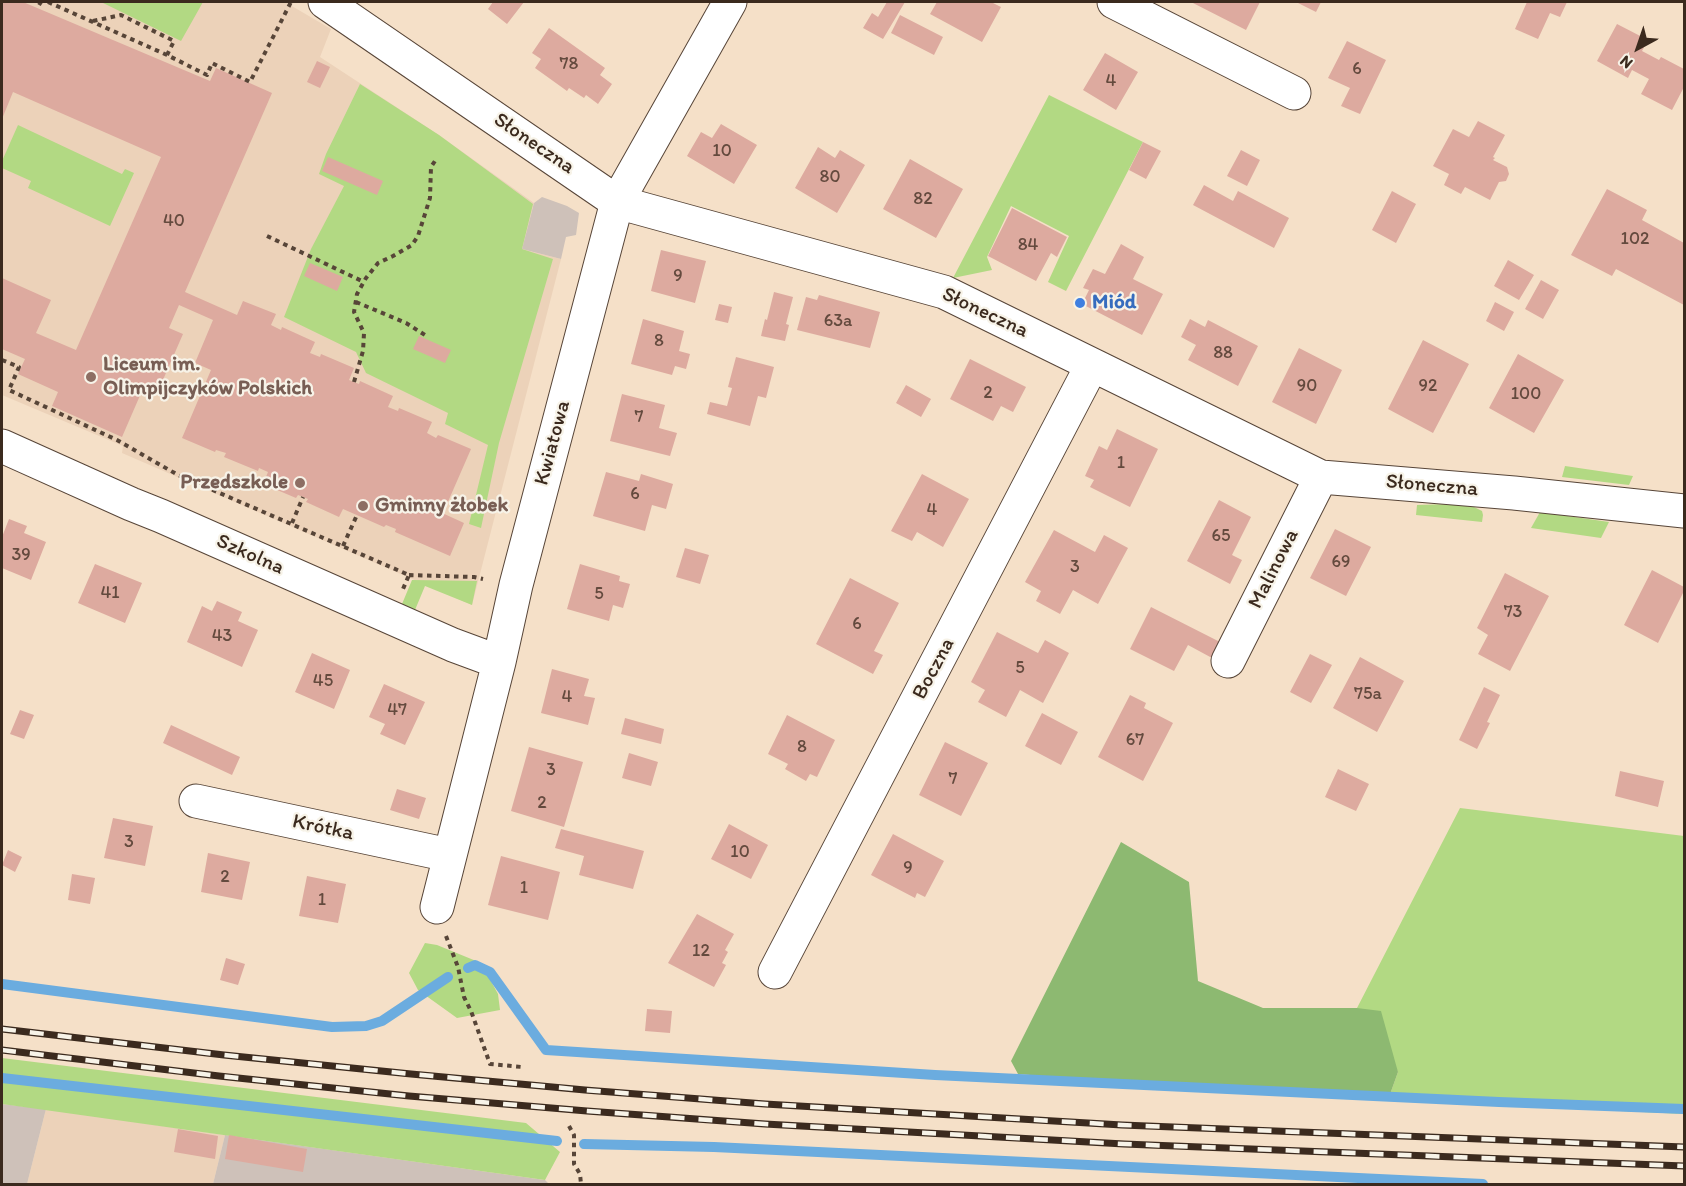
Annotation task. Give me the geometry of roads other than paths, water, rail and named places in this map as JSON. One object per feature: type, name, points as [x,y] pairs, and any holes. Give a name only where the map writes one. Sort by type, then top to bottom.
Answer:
[{"type":"street","name":"Słoneczna","points":[[325,2],[617,202],[944,292],[1321,477],[1514,493],[1684,511]]},
{"type":"street","name":"Kwiatowa","points":[[437,907],[500,663],[516,585],[617,202],[730,2]]},
{"type":"street","points":[[1114,2],[1294,93]]},
{"type":"street","name":"Boczna","points":[[775,972],[1092,365]]},
{"type":"street","name":"Szkolna","points":[[2,446],[453,645],[500,663]]},
{"type":"street","name":"Malinowa","points":[[1228,661],[1321,477]]},
{"type":"street","name":"Krótka","points":[[196,801],[449,855]]},
{"type":"waterway","points":[[468,968],[475,965],[490,972],[546,1050],[935,1075],[1684,1109]]},
{"type":"waterway","points":[[2,984],[332,1027],[366,1026],[382,1021],[448,977]]},
{"type":"waterway","points":[[2,1078],[557,1141]]},
{"type":"waterway","points":[[584,1144],[714,1147],[1483,1184]]},
{"type":"railway","points":[[2,1029],[411,1074],[765,1104],[1122,1125],[1684,1147]]},
{"type":"railway","points":[[2,1050],[409,1096],[765,1124],[1124,1144],[1684,1166]]},
{"type":"place","name":"Miód","points":[[1080,303]]},
{"type":"place","name":"Liceum im. Olimpijczyków Polskich","points":[[91,377]]},
{"type":"place","name":"Przedszkole","points":[[300,483]]},
{"type":"place","name":"Gminny żłobek","points":[[363,506]]}]
